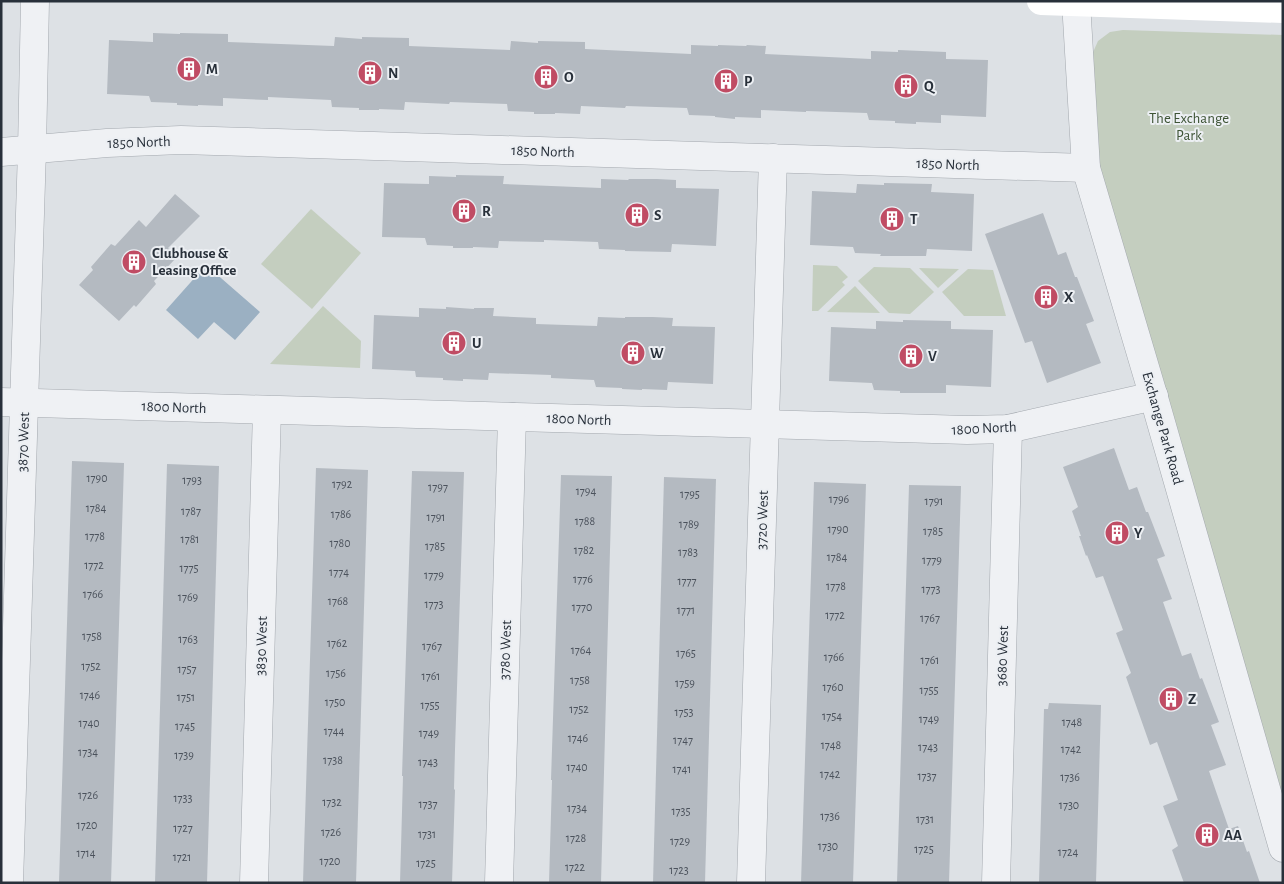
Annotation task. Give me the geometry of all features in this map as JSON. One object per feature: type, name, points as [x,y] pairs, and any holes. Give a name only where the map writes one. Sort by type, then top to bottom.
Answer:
[{"type":"street","name":"3870 West","points":[[8,883],[8,687],[13,402],[32,150],[35,1]]},
{"type":"street","points":[[1042,1],[1283,9]]},
{"type":"street","name":"Exchange Park Road","points":[[1076,2],[1086,168],[1154,396],[1283,848]]},
{"type":"street","name":"1850 North","points":[[1,152],[107,143],[181,140],[1086,168]]},
{"type":"street","name":"3720 West","points":[[751,883],[772,158]]},
{"type":"street","name":"1800 North","points":[[13,402],[967,430],[1008,429],[1154,396]]},
{"type":"street","name":"3830 West","points":[[254,883],[268,410]]},
{"type":"street","name":"3780 West","points":[[499,883],[512,417]]},
{"type":"street","name":"3680 West","points":[[996,883],[1008,429]]},
{"type":"green space","name":"The Exchange Park","points":[[1123,30],[1283,35],[1283,810],[1097,167],[1090,59],[1098,41],[1110,32]]},
{"type":"green space","points":[[311,209],[361,253],[312,309],[261,264]]},
{"type":"green space","points":[[813,265],[837,266],[848,277],[842,282],[845,285],[818,311],[812,311]]},
{"type":"green space","points":[[874,267],[910,268],[934,292],[910,314],[889,313],[858,281]]},
{"type":"green space","points":[[919,268],[959,269],[938,288]]},
{"type":"green space","points":[[968,269],[993,270],[1006,316],[964,316],[942,292]]},
{"type":"green space","points":[[855,286],[880,313],[827,312]]},
{"type":"green space","points":[[323,306],[361,341],[360,368],[270,364]]},
{"type":"water","points":[[206,265],[260,312],[235,340],[214,322],[198,339],[166,310]]},
{"type":"building","points":[[153,33],[228,34],[228,42],[334,46],[335,37],[362,39],[362,37],[409,38],[409,46],[510,50],[511,41],[538,43],[538,41],[585,42],[585,49],[691,54],[691,45],[747,45],[766,46],[765,54],[871,59],[871,51],[946,52],[946,59],[988,60],[986,117],[941,115],[941,123],[916,122],[916,124],[869,120],[867,113],[761,110],[761,118],[735,117],[735,119],[689,115],[687,108],[626,106],[625,108],[581,106],[580,114],[534,114],[534,112],[508,111],[507,104],[450,102],[449,104],[405,102],[404,110],[359,110],[359,108],[332,107],[331,100],[268,97],[268,100],[223,98],[223,106],[198,106],[151,102],[149,96],[107,94],[109,40],[153,42]]},
{"type":"building","points":[[456,175],[504,176],[503,184],[601,188],[601,179],[676,180],[676,188],[719,189],[716,246],[672,244],[671,252],[625,251],[599,249],[598,242],[544,240],[544,242],[499,241],[498,248],[453,248],[453,246],[427,245],[425,238],[382,237],[384,183],[429,184],[429,176],[456,177]]},
{"type":"building","name":"T","points":[[884,183],[932,184],[931,192],[974,194],[972,251],[927,249],[926,256],[880,256],[881,254],[855,253],[853,247],[810,245],[812,191],[856,193],[857,184],[884,185]]},
{"type":"building","name":"Clubhouse & Leasing Office","points":[[175,194],[200,216],[168,248],[177,257],[154,281],[156,284],[136,307],[134,305],[119,321],[79,285],[93,270],[91,267],[111,244],[115,246],[139,220],[146,227]]},
{"type":"building","name":"X","points":[[1043,213],[1058,255],[1066,252],[1075,277],[1077,277],[1094,321],[1086,324],[1101,363],[1047,383],[1032,341],[1025,343],[985,234]]},
{"type":"building","points":[[446,307],[494,308],[493,316],[536,318],[536,324],[597,326],[598,317],[653,317],[673,318],[672,326],[715,327],[713,384],[668,382],[667,390],[642,390],[596,387],[594,380],[551,378],[551,375],[489,373],[488,380],[463,379],[463,381],[416,377],[415,371],[372,369],[374,315],[419,317],[419,308],[446,309]]},
{"type":"building","name":"V","points":[[903,320],[951,321],[951,329],[993,330],[991,387],[946,385],[946,393],[900,393],[900,391],[874,390],[872,383],[829,381],[831,327],[876,329],[876,321],[903,322]]},
{"type":"building","points":[[1114,448],[1129,490],[1137,487],[1165,556],[1157,559],[1172,599],[1163,602],[1182,656],[1191,653],[1219,722],[1211,725],[1226,765],[1209,771],[1229,829],[1238,826],[1260,883],[1184,883],[1172,850],[1178,846],[1163,806],[1178,800],[1157,742],[1150,745],[1126,677],[1131,673],[1116,633],[1123,630],[1103,576],[1096,578],[1086,556],[1072,511],[1078,507],[1063,467]]},
{"type":"building","points":[[72,461],[124,463],[111,883],[59,883]]},
{"type":"building","points":[[167,464],[219,466],[207,883],[155,883]]},
{"type":"building","points":[[316,468],[368,470],[356,883],[303,883]]},
{"type":"building","points":[[412,471],[464,472],[452,883],[400,883]]},
{"type":"building","points":[[561,475],[612,476],[601,883],[549,883]]},
{"type":"building","points":[[664,477],[716,479],[705,883],[653,883]]},
{"type":"building","points":[[814,482],[866,484],[853,883],[801,883]]},
{"type":"building","points":[[909,485],[961,486],[949,883],[897,883]]},
{"type":"building","points":[[1049,703],[1101,705],[1096,883],[1039,883],[1044,709],[1048,709]]},
{"type":"place","name":"M","points":[[189,69]]},
{"type":"place","name":"N","points":[[370,73]]},
{"type":"place","name":"O","points":[[546,77]]},
{"type":"place","name":"P","points":[[726,81]]},
{"type":"place","name":"Q","points":[[906,86]]},
{"type":"place","name":"R","points":[[464,211]]},
{"type":"place","name":"S","points":[[637,215]]},
{"type":"place","name":"T","points":[[892,219]]},
{"type":"place","name":"Clubhouse & Leasing Office","points":[[134,262]]},
{"type":"place","name":"X","points":[[1046,297]]},
{"type":"place","name":"U","points":[[454,343]]},
{"type":"place","name":"W","points":[[633,353]]},
{"type":"place","name":"V","points":[[911,356]]},
{"type":"place","name":"Y","points":[[1117,533]]},
{"type":"place","name":"Z","points":[[1171,699]]},
{"type":"place","name":"AA","points":[[1207,835]]}]
